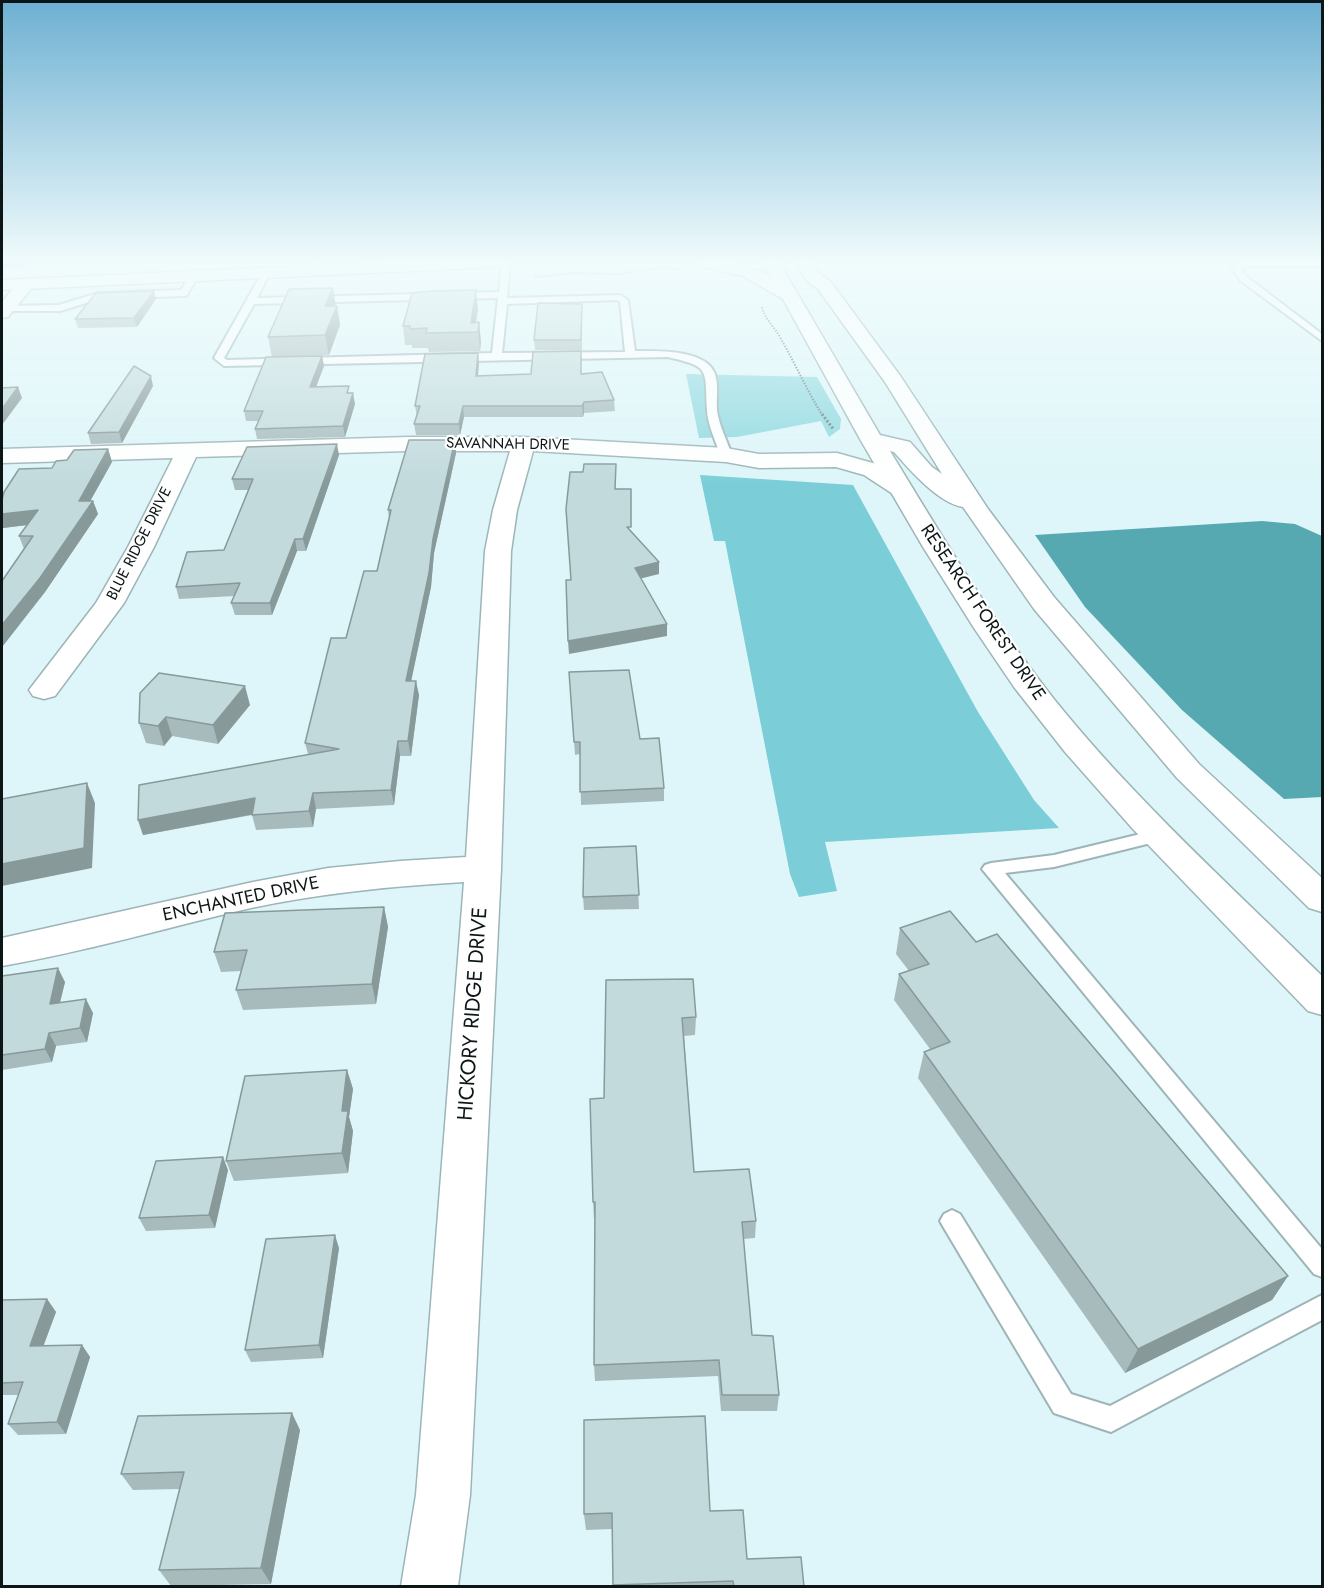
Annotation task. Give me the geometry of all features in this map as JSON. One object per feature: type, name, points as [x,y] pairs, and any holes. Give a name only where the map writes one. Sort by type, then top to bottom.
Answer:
[{"type":"main road","name":"RESEARCH FOREST DRIVE","points":[[808,336],[855,440],[901,489],[992,635],[1044,706],[1106,778],[1323,1000]]},
{"type":"main road","points":[[864,336],[978,512],[1044,603],[1188,771],[1323,898]]},
{"type":"main road","points":[[855,440],[902,447],[924,472],[978,512]]},
{"type":"main road","name":"SAVANNAH DRIVE","points":[[726,454],[755,447],[829,445],[855,440]]},
{"type":"main road","name":"SAVANNAH DRIVE","points":[[2,456],[419,444],[524,444],[726,454],[759,461],[837,460],[872,470],[901,489]]},
{"type":"main road","name":"HICKORY RIDGE DRIVE","points":[[430,1587],[443,1495],[483,869],[501,522],[524,444]]},
{"type":"main road","name":"BLUE RIDGE DRIVE","points":[[44,690],[110,603],[128,573],[186,452]]},
{"type":"main road","name":"ENCHANTED DRIVE","points":[[2,952],[253,895],[317,883],[400,873],[483,869]]},
{"type":"lane","points":[[231,336],[219,358],[224,363],[668,354],[700,362],[709,372],[713,388],[712,411],[726,454]]},
{"type":"lane","points":[[497,356],[499,336]]},
{"type":"lane","points":[[628,336],[630,354]]},
{"type":"lane","points":[[1161,835],[1054,861],[991,869],[1323,1266]]},
{"type":"lane","points":[[952,1221],[1063,1404],[1111,1419],[1323,1307]]},
{"type":"shaded area","points":[[686,374],[817,377],[841,419],[840,429],[829,437],[821,421],[737,437],[699,438]]},
{"type":"shaded area","points":[[700,475],[853,485],[978,712],[1034,800],[1059,828],[825,842],[837,891],[799,897],[790,874],[725,541],[714,541]]},
{"type":"shaded area","points":[[1262,521],[1295,524],[1322,536],[1322,797],[1284,799],[1182,710],[1085,607],[1035,535]]},
{"type":"building","points":[[534,336],[581,336],[581,340],[534,340]]},
{"type":"building","points":[[581,351],[581,374],[602,372],[614,400],[584,402],[582,406],[463,406],[459,424],[414,424],[420,406],[415,406],[425,354],[478,353],[476,376],[531,374],[533,352]]},
{"type":"building","points":[[322,356],[310,387],[349,386],[347,393],[353,393],[343,426],[255,429],[263,411],[244,411],[266,357]]},
{"type":"building","points":[[134,366],[151,376],[119,432],[88,433]]},
{"type":"building","points":[[18,387],[2,409],[2,388]]},
{"type":"building","points":[[409,440],[455,440],[433,539],[429,573],[406,681],[416,681],[408,741],[398,741],[391,790],[313,793],[309,811],[252,815],[255,798],[138,820],[139,785],[339,749],[305,743],[331,638],[346,638],[364,571],[377,571],[391,510],[388,510]]},
{"type":"building","points":[[337,444],[303,539],[295,539],[270,603],[231,603],[240,583],[176,587],[187,552],[224,550],[253,479],[232,479],[247,447]]},
{"type":"building","points":[[108,449],[79,501],[93,501],[40,578],[2,625],[2,581],[33,536],[19,536],[38,510],[2,514],[4,492],[19,469],[52,468],[56,461],[67,460],[74,450]]},
{"type":"building","points":[[584,464],[616,464],[615,489],[631,489],[631,527],[627,527],[659,562],[635,568],[667,624],[568,641],[566,580],[571,580],[566,509],[570,472],[583,472]]},
{"type":"building","points":[[629,670],[640,739],[659,738],[664,788],[580,792],[580,742],[574,742],[569,672]]},
{"type":"building","points":[[159,673],[245,686],[213,725],[166,717],[158,726],[139,723],[140,693]]},
{"type":"building","points":[[87,783],[84,848],[2,864],[2,799]]},
{"type":"building","points":[[636,846],[639,895],[583,897],[584,848]]},
{"type":"building","points":[[384,907],[372,984],[236,990],[247,950],[214,952],[225,913]]},
{"type":"building","points":[[950,911],[976,942],[997,934],[1288,1276],[1138,1349],[924,1052],[950,1042],[899,974],[929,964],[900,928]]},
{"type":"building","points":[[58,968],[50,1004],[86,999],[80,1028],[49,1033],[45,1049],[2,1055],[2,976]]},
{"type":"building","points":[[693,979],[696,1017],[682,1018],[694,1172],[749,1169],[756,1221],[742,1222],[752,1335],[773,1336],[779,1395],[722,1395],[719,1360],[594,1365],[595,1202],[593,1202],[590,1099],[604,1098],[606,980]]},
{"type":"building","points":[[347,1070],[342,1111],[348,1111],[342,1153],[226,1161],[245,1076]]},
{"type":"building","points":[[223,1157],[209,1215],[139,1218],[156,1161]]},
{"type":"building","points":[[335,1235],[319,1345],[245,1350],[266,1239]]},
{"type":"building","points":[[47,1299],[30,1346],[82,1345],[57,1422],[8,1424],[23,1382],[2,1383],[2,1300]]},
{"type":"building","points":[[292,1413],[261,1568],[159,1570],[184,1472],[121,1474],[138,1416]]},
{"type":"building","points":[[705,1416],[710,1511],[743,1510],[747,1559],[801,1557],[804,1587],[734,1587],[733,1581],[613,1585],[612,1513],[584,1514],[584,1420]]}]
